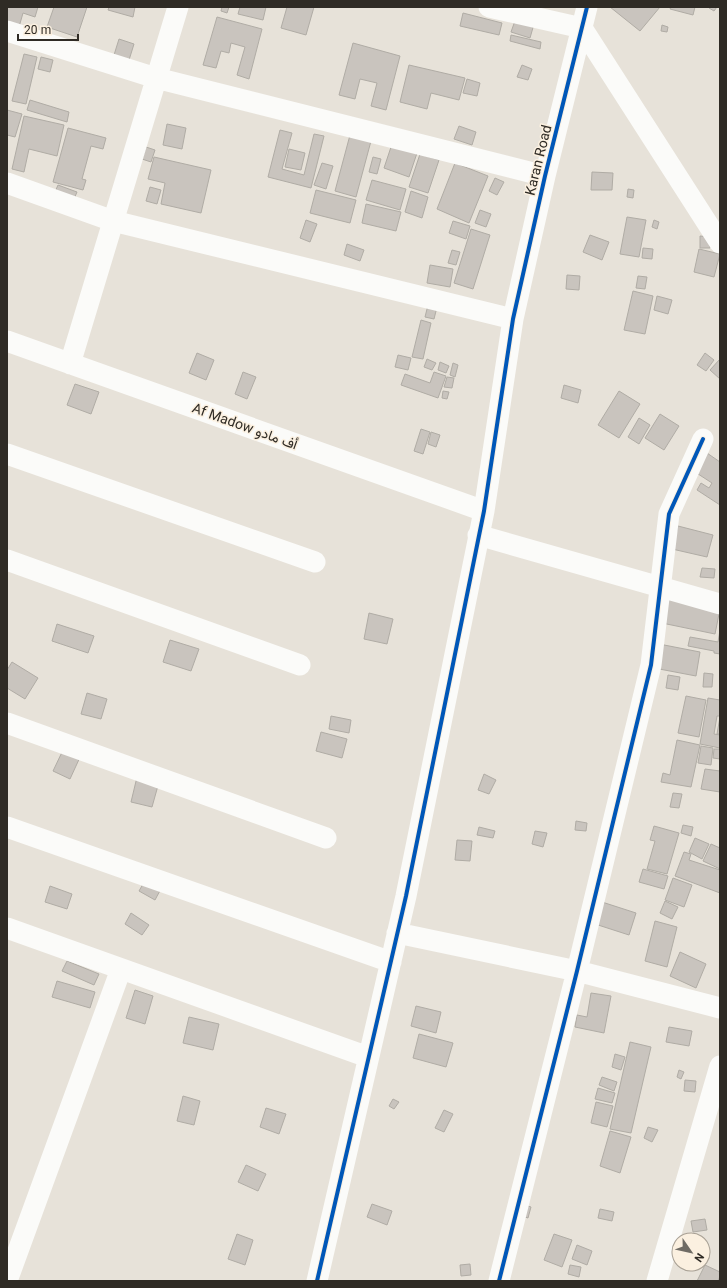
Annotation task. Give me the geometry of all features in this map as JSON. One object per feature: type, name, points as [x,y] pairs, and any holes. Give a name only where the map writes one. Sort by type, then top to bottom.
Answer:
[{"type":"street","points":[[70,364],[178,7]]},
{"type":"street","points":[[489,7],[582,28],[720,243]]},
{"type":"street","name":"Karan Road","points":[[317,1281],[406,896],[484,511],[512,319],[545,176],[587,7]]},
{"type":"street","points":[[7,31],[156,78],[545,176]]},
{"type":"street","points":[[7,183],[113,221],[512,319]]},
{"type":"street","name":"Af Madow أف مادو","points":[[7,341],[484,511]]},
{"type":"street","points":[[499,1281],[577,971],[651,665],[669,514],[702,439]]},
{"type":"street","points":[[7,454],[315,562]]},
{"type":"street","points":[[478,535],[720,604]]},
{"type":"street","points":[[7,560],[300,665]]},
{"type":"street","points":[[7,723],[326,838]]},
{"type":"street","points":[[7,827],[391,962]]},
{"type":"street","points":[[7,928],[368,1057]]},
{"type":"street","points":[[397,933],[577,971],[720,1008]]},
{"type":"street","points":[[7,1281],[121,969]]},
{"type":"street","points":[[657,1281],[720,1066]]},
{"type":"building","points":[[7,7],[38,7],[35,17],[23,13],[19,27],[7,24]]},
{"type":"building","points":[[54,7],[87,7],[77,37],[47,27]]},
{"type":"building","points":[[109,7],[135,7],[133,17],[108,10]]},
{"type":"building","points":[[222,7],[229,7],[227,13],[221,11]]},
{"type":"building","points":[[240,7],[266,7],[263,20],[238,14]]},
{"type":"building","points":[[287,7],[314,7],[306,35],[281,28]]},
{"type":"building","points":[[610,7],[660,7],[640,31]]},
{"type":"building","points":[[671,7],[695,7],[693,15],[670,9]]},
{"type":"building","points":[[709,7],[717,7],[714,11]]},
{"type":"building","points":[[463,13],[502,23],[499,35],[460,26]]},
{"type":"building","points":[[217,17],[262,29],[249,79],[237,75],[245,47],[231,43],[229,53],[221,51],[216,68],[203,65]]},
{"type":"building","points":[[516,18],[534,24],[530,38],[511,32]]},
{"type":"building","points":[[662,25],[668,27],[667,32],[661,31]]},
{"type":"building","points":[[511,35],[541,42],[540,49],[510,41]]},
{"type":"building","points":[[119,39],[134,44],[129,60],[114,55]]},
{"type":"building","points":[[353,43],[400,56],[386,110],[371,106],[377,83],[360,79],[355,99],[339,95]]},
{"type":"building","points":[[24,54],[37,57],[26,104],[12,101]]},
{"type":"building","points":[[41,57],[53,60],[50,72],[38,69]]},
{"type":"building","points":[[409,65],[465,78],[459,100],[431,93],[427,109],[400,102]]},
{"type":"building","points":[[522,65],[532,69],[528,80],[517,77]]},
{"type":"building","points":[[467,79],[480,83],[477,96],[463,93]]},
{"type":"building","points":[[30,100],[69,112],[67,122],[27,110]]},
{"type":"building","points":[[7,110],[22,114],[15,137],[7,135]]},
{"type":"building","points":[[24,116],[64,125],[57,156],[29,149],[24,172],[12,169]]},
{"type":"building","points":[[167,124],[186,128],[182,149],[163,145]]},
{"type":"building","points":[[459,126],[476,132],[472,145],[454,139]]},
{"type":"building","points":[[68,128],[106,138],[103,149],[91,146],[82,179],[86,180],[83,190],[53,182]]},
{"type":"building","points":[[280,130],[292,133],[282,169],[304,175],[314,134],[324,136],[311,188],[268,177]]},
{"type":"building","points":[[350,135],[371,141],[356,197],[335,191]]},
{"type":"building","points":[[392,144],[417,153],[409,177],[384,168]]},
{"type":"building","points":[[146,147],[155,150],[151,162],[142,159]]},
{"type":"building","points":[[289,149],[305,153],[301,170],[285,167]]},
{"type":"building","points":[[420,154],[439,160],[428,193],[409,187]]},
{"type":"building","points":[[154,157],[211,170],[201,213],[161,204],[165,183],[148,179]]},
{"type":"building","points":[[373,157],[381,159],[377,174],[369,172]]},
{"type":"building","points":[[322,163],[333,166],[326,189],[314,185]]},
{"type":"building","points":[[455,163],[488,176],[469,223],[437,209]]},
{"type":"building","points":[[592,172],[613,173],[612,190],[591,190]]},
{"type":"building","points":[[495,178],[504,182],[497,195],[489,191]]},
{"type":"building","points":[[372,180],[406,189],[400,210],[366,200]]},
{"type":"building","points":[[58,185],[77,192],[74,199],[55,192]]},
{"type":"building","points":[[150,187],[161,190],[157,204],[146,201]]},
{"type":"building","points":[[628,189],[634,190],[633,198],[627,197]]},
{"type":"building","points":[[316,190],[356,200],[350,223],[310,213]]},
{"type":"building","points":[[411,191],[428,197],[422,218],[405,212]]},
{"type":"building","points":[[366,204],[401,212],[396,231],[362,223]]},
{"type":"building","points":[[480,210],[491,214],[486,227],[475,223]]},
{"type":"building","points":[[627,217],[646,220],[639,257],[620,254]]},
{"type":"building","points":[[306,220],[317,224],[310,242],[300,238]]},
{"type":"building","points":[[654,220],[659,222],[657,229],[652,227]]},
{"type":"building","points":[[453,221],[470,226],[466,239],[449,233]]},
{"type":"building","points":[[471,229],[490,235],[473,289],[454,283]]},
{"type":"building","points":[[590,235],[609,242],[602,260],[583,252]]},
{"type":"building","points":[[700,236],[710,237],[710,248],[700,248]]},
{"type":"building","points":[[347,244],[364,250],[360,261],[344,255]]},
{"type":"building","points":[[643,248],[653,249],[652,259],[642,258]]},
{"type":"building","points":[[699,249],[720,254],[714,277],[694,272]]},
{"type":"building","points":[[452,250],[460,252],[456,265],[448,263]]},
{"type":"building","points":[[430,265],[453,269],[450,287],[427,283]]},
{"type":"building","points":[[567,275],[580,276],[579,290],[566,289]]},
{"type":"building","points":[[638,276],[647,277],[645,289],[636,288]]},
{"type":"building","points":[[633,291],[653,296],[645,334],[624,330]]},
{"type":"building","points":[[657,296],[672,300],[668,314],[654,310]]},
{"type":"building","points":[[428,305],[437,307],[434,319],[425,317]]},
{"type":"building","points":[[421,320],[431,323],[423,359],[412,357]]},
{"type":"building","points":[[197,353],[214,360],[206,380],[189,373]]},
{"type":"building","points":[[705,353],[714,360],[706,371],[697,365]]},
{"type":"building","points":[[398,355],[411,358],[408,370],[395,367]]},
{"type":"building","points":[[427,359],[436,363],[432,370],[424,367]]},
{"type":"building","points":[[720,359],[720,379],[710,370]]},
{"type":"building","points":[[440,362],[449,366],[446,373],[438,370]]},
{"type":"building","points":[[453,363],[458,365],[455,377],[450,375]]},
{"type":"building","points":[[243,372],[256,377],[247,399],[235,394]]},
{"type":"building","points":[[434,372],[446,376],[438,398],[401,385],[405,374],[430,383]]},
{"type":"building","points":[[447,377],[454,378],[452,388],[444,387]]},
{"type":"building","points":[[75,384],[99,392],[91,414],[67,405]]},
{"type":"building","points":[[564,385],[581,390],[578,403],[561,398]]},
{"type":"building","points":[[443,391],[449,392],[447,399],[442,398]]},
{"type":"building","points":[[619,391],[640,404],[619,438],[598,425]]},
{"type":"building","points":[[660,414],[679,426],[664,450],[645,438]]},
{"type":"building","points":[[639,418],[650,425],[639,444],[628,437]]},
{"type":"building","points":[[421,429],[430,432],[423,454],[414,451]]},
{"type":"building","points":[[431,432],[440,435],[436,447],[428,444]]},
{"type":"building","points":[[707,453],[720,462],[720,505],[697,490],[701,483],[709,488],[712,483],[695,472]]},
{"type":"building","points":[[678,526],[713,535],[707,557],[672,549]]},
{"type":"building","points":[[702,568],[715,569],[714,578],[700,577]]},
{"type":"building","points":[[663,597],[720,609],[715,634],[657,622]]},
{"type":"building","points":[[369,613],[393,619],[387,644],[364,639]]},
{"type":"building","points":[[57,624],[94,636],[88,653],[52,641]]},
{"type":"building","points":[[720,630],[720,654],[714,653],[714,651],[688,646],[690,637],[718,642]]},
{"type":"building","points":[[170,640],[199,649],[191,671],[163,662]]},
{"type":"building","points":[[659,644],[700,652],[696,676],[654,668]]},
{"type":"building","points":[[12,662],[38,678],[25,699],[7,688],[7,670]]},
{"type":"building","points":[[704,673],[713,674],[712,687],[703,687]]},
{"type":"building","points":[[668,675],[680,677],[678,690],[666,688]]},
{"type":"building","points":[[87,693],[107,699],[101,719],[81,714]]},
{"type":"building","points":[[686,696],[706,700],[699,737],[678,733]]},
{"type":"building","points":[[708,698],[720,700],[720,716],[717,716],[714,734],[720,735],[720,748],[700,744]]},
{"type":"building","points":[[331,716],[351,720],[349,733],[329,729]]},
{"type":"building","points":[[720,717],[720,734],[717,734]]},
{"type":"building","points":[[321,732],[347,739],[342,758],[316,751]]},
{"type":"building","points":[[677,740],[700,745],[691,787],[661,782],[663,773],[670,775]]},
{"type":"building","points":[[701,746],[713,748],[711,765],[698,763]]},
{"type":"building","points":[[64,748],[81,755],[70,779],[53,771]]},
{"type":"building","points":[[714,749],[720,749],[720,759],[713,758]]},
{"type":"building","points":[[705,769],[720,771],[720,792],[701,789]]},
{"type":"building","points":[[484,774],[496,780],[489,794],[478,790]]},
{"type":"building","points":[[137,777],[159,782],[152,807],[131,802]]},
{"type":"building","points":[[673,793],[682,794],[679,808],[670,807]]},
{"type":"building","points":[[576,821],[587,823],[586,831],[575,830]]},
{"type":"building","points":[[683,825],[693,827],[691,836],[681,833]]},
{"type":"building","points":[[654,826],[679,833],[667,874],[647,869],[655,841],[650,840]]},
{"type":"building","points":[[479,827],[495,831],[493,838],[477,835]]},
{"type":"building","points":[[535,831],[547,833],[543,847],[532,844]]},
{"type":"building","points":[[695,838],[709,844],[702,859],[689,852]]},
{"type":"building","points":[[457,840],[472,841],[470,861],[455,860]]},
{"type":"building","points":[[711,844],[720,848],[720,869],[703,861]]},
{"type":"building","points":[[684,852],[691,854],[689,860],[720,870],[720,893],[675,876]]},
{"type":"building","points":[[643,869],[668,876],[664,889],[639,882]]},
{"type":"building","points":[[147,877],[163,885],[155,900],[139,891]]},
{"type":"building","points":[[673,878],[692,885],[684,907],[665,900]]},
{"type":"building","points":[[50,886],[72,894],[67,909],[45,902]]},
{"type":"building","points":[[665,901],[678,907],[672,919],[660,913]]},
{"type":"building","points":[[602,902],[636,913],[629,935],[595,924]]},
{"type":"building","points":[[131,913],[149,925],[142,935],[125,924]]},
{"type":"building","points":[[655,921],[677,927],[667,967],[645,961]]},
{"type":"building","points":[[680,952],[706,964],[696,988],[670,976]]},
{"type":"building","points":[[67,961],[99,974],[94,985],[62,971]]},
{"type":"building","points":[[57,981],[95,992],[90,1008],[52,997]]},
{"type":"building","points":[[135,990],[153,996],[145,1024],[126,1018]]},
{"type":"building","points":[[591,993],[611,996],[604,1033],[575,1027],[577,1015],[587,1017]]},
{"type":"building","points":[[416,1006],[441,1012],[436,1033],[411,1026]]},
{"type":"building","points":[[189,1017],[219,1024],[213,1050],[183,1043]]},
{"type":"building","points":[[669,1027],[692,1031],[689,1046],[666,1042]]},
{"type":"building","points":[[419,1034],[453,1043],[446,1067],[413,1058]]},
{"type":"building","points":[[630,1042],[651,1047],[631,1133],[610,1129]]},
{"type":"building","points":[[615,1054],[625,1057],[621,1070],[612,1067]]},
{"type":"building","points":[[679,1070],[684,1072],[681,1079],[677,1077]]},
{"type":"building","points":[[602,1077],[617,1082],[614,1091],[599,1085]]},
{"type":"building","points":[[685,1080],[696,1081],[695,1092],[684,1091]]},
{"type":"building","points":[[598,1088],[615,1093],[612,1103],[595,1099]]},
{"type":"building","points":[[183,1096],[200,1101],[194,1125],[177,1121]]},
{"type":"building","points":[[393,1099],[399,1102],[394,1109],[389,1106]]},
{"type":"building","points":[[596,1102],[613,1106],[607,1127],[591,1123]]},
{"type":"building","points":[[266,1108],[286,1114],[279,1134],[260,1127]]},
{"type":"building","points":[[444,1110],[453,1114],[444,1132],[435,1128]]},
{"type":"building","points":[[648,1127],[658,1130],[652,1142],[644,1138]]},
{"type":"building","points":[[610,1131],[631,1137],[620,1173],[600,1166]]},
{"type":"building","points":[[246,1165],[266,1174],[258,1191],[238,1182]]},
{"type":"building","points":[[372,1204],[392,1211],[387,1225],[367,1217]]},
{"type":"building","points":[[522,1204],[531,1207],[528,1218],[519,1215]]},
{"type":"building","points":[[600,1209],[614,1212],[612,1221],[598,1218]]},
{"type":"building","points":[[705,1219],[707,1230],[693,1232],[691,1221]]},
{"type":"building","points":[[237,1234],[253,1240],[245,1265],[228,1259]]},
{"type":"building","points":[[554,1234],[572,1240],[562,1267],[544,1260]]},
{"type":"building","points":[[577,1245],[592,1251],[587,1265],[572,1259]]},
{"type":"building","points":[[470,1264],[471,1275],[461,1276],[460,1265]]},
{"type":"building","points":[[570,1265],[581,1267],[579,1277],[568,1274]]},
{"type":"building","points":[[711,1268],[720,1272],[718,1281],[697,1281],[702,1272],[711,1272]]},
{"type":"cycle path","points":[[317,1281],[406,896],[484,511],[513,319],[545,176],[587,7]]},
{"type":"cycle path","points":[[499,1281],[577,971],[651,665],[669,514],[703,439]]}]
